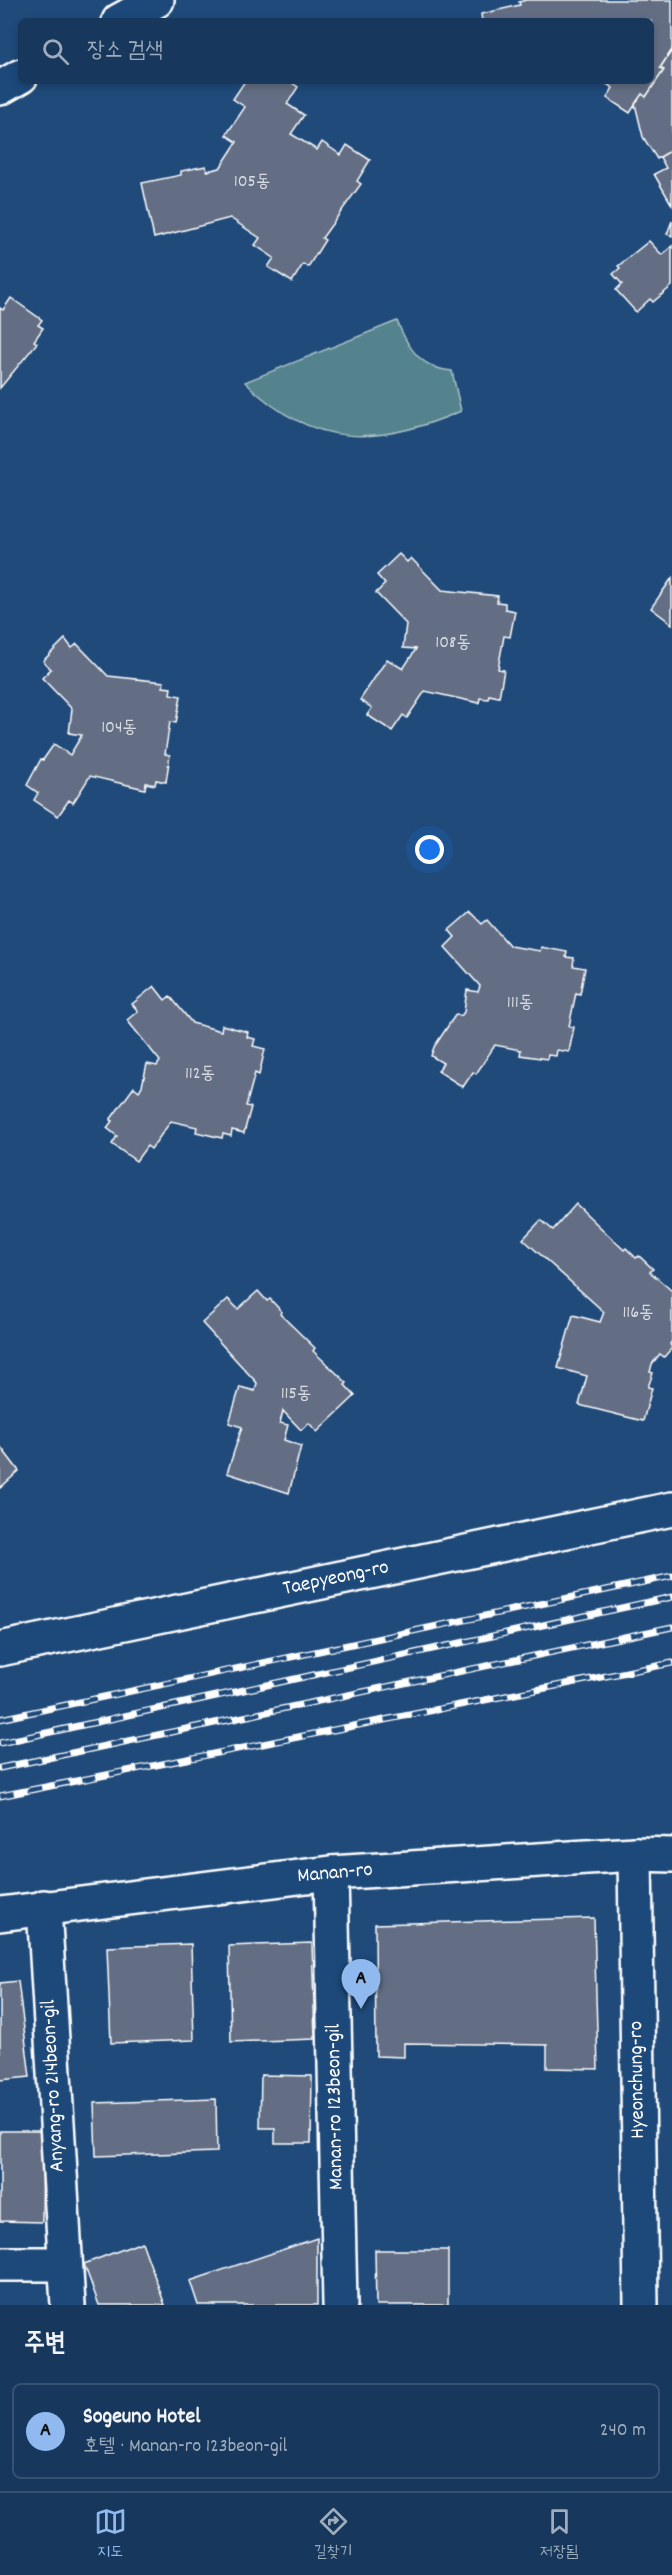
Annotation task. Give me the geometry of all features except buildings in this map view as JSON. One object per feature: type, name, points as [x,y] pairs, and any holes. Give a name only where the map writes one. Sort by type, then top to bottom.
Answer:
[{"type":"street","points":[[125,18],[157,0]]},
{"type":"street","points":[[0,88],[18,78]]},
{"type":"street","name":"Taepyeong-ro","points":[[0,1649],[672,1509]]},
{"type":"street","name":"Manan-ro","points":[[0,1914],[332,1873],[635,1854],[672,1855]]},
{"type":"street","name":"Hyeonchung-ro","points":[[635,1854],[641,2305]]},
{"type":"street","name":"Manan-ro 123beon-gil","points":[[332,1873],[340,2305]]},
{"type":"street","name":"Anyang-ro 214beon-gil","points":[[44,1907],[68,2305]]},
{"type":"street","points":[[0,2264],[64,2264]]},
{"type":"green space","points":[[397,321],[411,348],[423,361],[431,366],[452,371],[461,411],[402,431],[374,435],[347,435],[321,430],[295,420],[270,404],[245,382]]},
{"type":"railway","points":[[0,1719],[672,1576]]},
{"type":"railway","points":[[0,1743],[672,1597]]},
{"type":"railway","points":[[0,1768],[672,1627]]},
{"type":"railway","points":[[0,1796],[672,1663]]},
{"type":"place","name":"Sogeuno Hotel","points":[[361,2009]]}]
